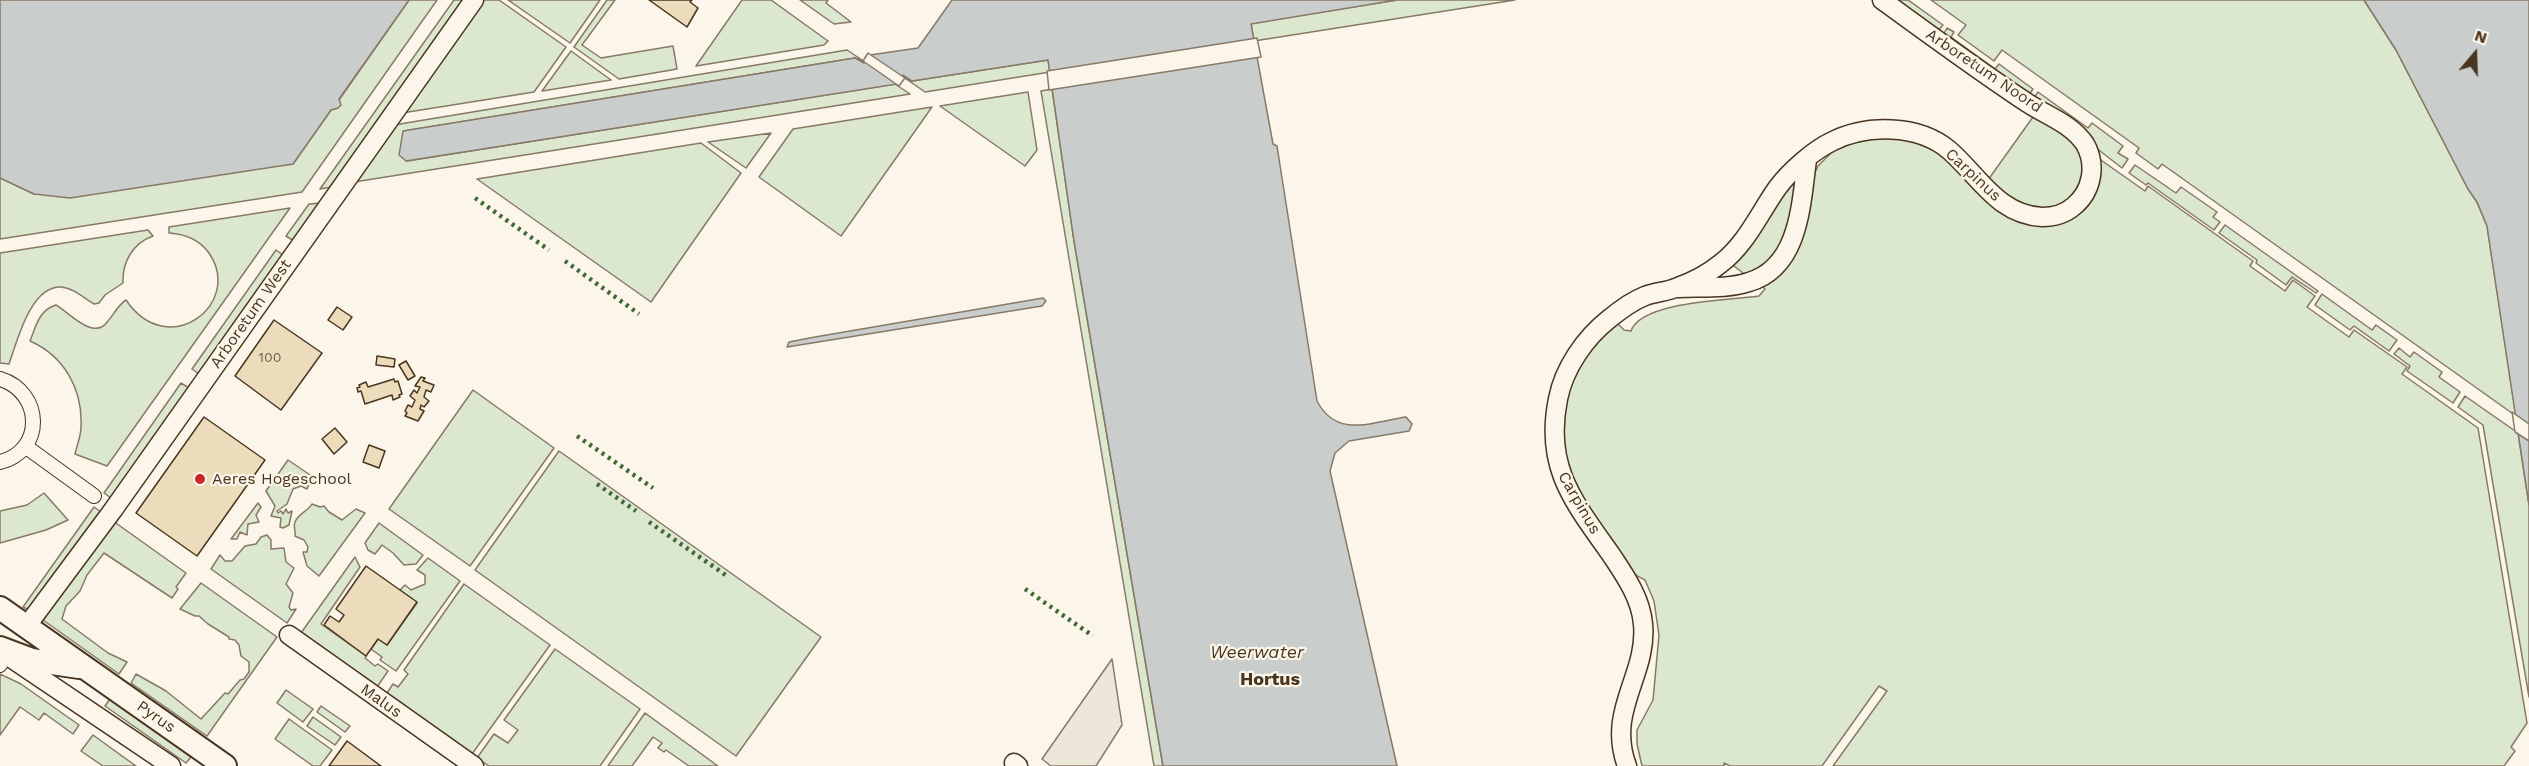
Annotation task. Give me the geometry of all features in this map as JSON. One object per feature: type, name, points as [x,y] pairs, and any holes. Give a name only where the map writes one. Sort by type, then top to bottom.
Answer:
[{"type":"street","name":"Arboretum West","points":[[12,616],[113,510],[474,0]]},
{"type":"street","name":"Arboretum Noord","points":[[1882,0],[2027,103],[2057,119],[2075,132],[2084,144]]},
{"type":"street","name":"Carpinus","points":[[1678,288],[1721,264],[1747,235],[1780,185],[1830,142],[1851,134],[1872,130],[1899,130],[1914,133],[1948,150],[1974,178],[2011,210],[2024,215],[2051,217],[2064,213],[2076,205],[2085,193],[2093,169],[2091,156],[2084,144]]},
{"type":"street","name":"Carpinus","points":[[1627,766],[1621,744],[1620,728],[1643,641],[1641,616],[1627,578],[1591,527],[1563,478],[1555,455],[1554,419],[1566,375],[1594,333],[1608,320],[1644,296],[1678,288],[1749,283],[1776,266],[1784,257],[1796,230],[1807,160]]},
{"type":"street","points":[[0,379],[19,389],[31,406],[33,427],[25,446],[17,454],[0,462]]},
{"type":"street","points":[[25,446],[94,496]]},
{"type":"street","name":"Pyrus","points":[[12,616],[42,646],[67,696]]},
{"type":"street","name":"Pyrus","points":[[12,616],[225,766]]},
{"type":"street","name":"Malus","points":[[289,635],[474,766]]},
{"type":"street","name":"Pyrus","points":[[1,654],[87,668]]},
{"type":"street","name":"Pyrus","points":[[1,654],[171,766]]},
{"type":"green space","points":[[409,0],[437,0],[302,192],[0,239],[0,178],[34,194],[293,164],[331,110],[338,108],[339,100]]},
{"type":"green space","points":[[454,0],[464,0],[331,187],[320,189]]},
{"type":"green space","points":[[483,0],[499,0],[566,47],[534,92],[402,113]]},
{"type":"green space","points":[[508,0],[600,0],[570,43]]},
{"type":"green space","points":[[607,0],[615,0],[582,45],[601,58],[673,46],[677,69],[619,79],[574,47]]},
{"type":"green space","points":[[742,0],[771,0],[828,41],[824,45],[696,66]]},
{"type":"green space","points":[[800,0],[828,0],[826,3],[851,22],[834,24]]},
{"type":"green space","points":[[1397,0],[1515,0],[1254,41],[1251,23]]},
{"type":"green space","points":[[1894,0],[1908,0],[1943,25],[1937,32]]},
{"type":"green space","points":[[1931,0],[2364,0],[2396,50],[2468,189],[2477,202],[2487,226],[2516,416],[2162,164],[2158,169],[2136,153],[2139,148],[2002,50],[1994,61],[1958,35],[1966,25]]},
{"type":"green space","points":[[1947,28],[1954,32],[1951,37],[1995,69],[1999,64],[2033,89],[2028,96],[1943,35]]},
{"type":"green space","points":[[847,50],[865,62],[855,58],[404,131],[407,161],[895,84],[910,94],[354,182],[394,125]]},
{"type":"green space","points":[[571,51],[611,80],[542,91]]},
{"type":"green space","points":[[1048,60],[1050,72],[925,92],[902,76],[912,81]]},
{"type":"green space","points":[[1052,89],[1074,241],[1163,766],[1154,766],[1041,91]]},
{"type":"green space","points":[[1028,92],[1037,150],[1025,166],[940,106]]},
{"type":"green space","points":[[2038,92],[2088,128],[2092,123],[2123,146],[2118,153],[2128,159],[2122,168],[2033,99]]},
{"type":"green space","points":[[932,107],[841,236],[759,177],[793,129]]},
{"type":"green space","points":[[2033,117],[2064,133],[2073,141],[2081,155],[2084,170],[2081,183],[2074,194],[2064,203],[2051,209],[2037,210],[2021,207],[2008,199],[1988,180]]},
{"type":"green space","points":[[771,133],[746,168],[708,142]]},
{"type":"green space","points":[[1879,137],[1910,140],[1937,152],[2007,216],[2024,223],[2053,224],[2098,158],[2145,191],[2148,186],[2253,261],[2250,266],[2285,291],[2293,280],[2315,296],[2307,307],[2349,337],[2354,330],[2407,367],[2402,374],[2478,428],[2527,723],[2511,747],[2515,751],[2504,766],[1833,766],[1887,691],[1879,686],[1822,766],[1730,766],[1724,763],[1724,766],[1642,766],[1637,744],[1637,730],[1653,700],[1659,635],[1654,601],[1645,580],[1630,570],[1611,547],[1570,476],[1564,455],[1563,422],[1564,406],[1573,375],[1590,348],[1616,322],[1624,330],[1631,331],[1638,321],[1651,313],[1669,308],[1759,296],[1765,289],[1761,285],[1818,166],[1836,148]]},
{"type":"green space","points":[[701,143],[741,173],[651,302],[477,179]]},
{"type":"green space","points":[[2135,165],[2176,193],[2181,187],[2217,212],[2213,217],[2220,222],[2214,230],[2148,183],[2146,185],[2129,173]]},
{"type":"green space","points":[[1798,173],[1787,234],[1772,260],[1747,276],[1730,263]]},
{"type":"green space","points":[[321,203],[294,241],[286,236],[309,204]]},
{"type":"green space","points":[[290,208],[107,466],[75,454],[80,437],[81,413],[75,387],[69,375],[53,355],[30,341],[42,315],[50,307],[56,305],[82,324],[89,327],[102,327],[126,300],[143,318],[162,326],[180,326],[196,319],[209,307],[217,291],[217,272],[209,253],[201,244],[186,236],[169,233],[169,227]]},
{"type":"green space","points":[[2225,225],[2318,291],[2316,293],[2292,277],[2286,285],[2256,263],[2257,260],[2219,233]]},
{"type":"green space","points":[[148,230],[153,236],[140,243],[130,254],[124,268],[123,283],[105,295],[99,303],[94,304],[74,291],[61,287],[50,289],[33,305],[26,317],[9,364],[0,363],[0,253]]},
{"type":"green space","points":[[276,250],[283,255],[199,374],[192,369]]},
{"type":"green space","points":[[2322,294],[2372,330],[2376,325],[2397,340],[2389,351],[2354,326],[2350,330],[2315,305]]},
{"type":"green space","points":[[2399,348],[2410,357],[2414,352],[2442,372],[2439,377],[2460,392],[2453,403],[2407,371],[2410,366],[2394,354]]},
{"type":"green space","points":[[181,383],[189,388],[111,498],[104,493]]},
{"type":"green space","points":[[473,390],[554,448],[470,566],[389,509]]},
{"type":"green space","points":[[2465,396],[2518,433],[2529,505],[2529,697],[2483,425],[2458,407]]},
{"type":"green space","points":[[559,451],[821,637],[736,756],[475,570]]},
{"type":"green space","points":[[288,460],[319,481],[310,481],[307,489],[301,486],[293,489],[287,504],[277,511],[283,514],[286,509],[288,513],[292,511],[289,525],[283,528],[280,527],[281,518],[271,516],[275,506],[266,491]]},
{"type":"green space","points":[[44,493],[68,520],[46,530],[0,543],[0,511],[27,505]]},
{"type":"green space","points":[[258,503],[261,507],[256,515],[259,522],[248,524],[247,535],[240,532],[237,539],[231,539]]},
{"type":"green space","points":[[312,504],[324,506],[342,520],[356,509],[365,513],[319,576],[307,566],[303,552],[307,552],[308,547],[304,540],[295,536],[294,526],[296,519]]},
{"type":"green space","points":[[94,507],[101,512],[29,610],[23,607]]},
{"type":"green space","points":[[113,521],[186,573],[176,587],[178,589],[172,598],[104,553],[87,575],[80,591],[66,606],[62,619],[108,653],[127,662],[119,674],[43,620]]},
{"type":"green space","points":[[379,523],[423,555],[416,564],[404,565],[382,545],[375,554],[368,550],[365,543]]},
{"type":"green space","points":[[267,535],[271,540],[271,549],[284,548],[286,562],[294,568],[286,584],[293,593],[289,607],[291,610],[296,609],[287,623],[211,569],[220,555],[225,561],[232,561],[245,546],[256,544],[261,537]]},
{"type":"green space","points":[[355,557],[360,567],[321,624],[366,656],[365,658],[375,666],[378,664],[388,671],[377,687],[301,633]]},
{"type":"green space","points":[[428,558],[460,581],[396,671],[380,660],[382,657],[371,649],[378,639],[387,645],[417,603],[400,590],[405,585],[411,590],[425,584],[425,575],[417,570]]},
{"type":"green space","points":[[201,583],[277,637],[207,736],[131,683],[136,674],[166,691],[201,719],[249,672],[249,662],[241,656],[239,645],[235,640],[229,639],[199,616],[180,609]]},
{"type":"green space","points":[[464,584],[550,645],[472,754],[387,693],[393,684],[398,687],[408,674],[404,670]]},
{"type":"green space","points":[[555,649],[640,709],[600,766],[489,766],[477,758],[494,734],[508,743],[518,730],[504,720]]},
{"type":"green space","points":[[0,674],[21,684],[79,725],[73,734],[44,713],[39,720],[20,707],[0,735]]},
{"type":"green space","points":[[286,690],[313,709],[303,722],[277,703]]},
{"type":"green space","points":[[110,699],[191,757],[186,763],[105,706]]},
{"type":"green space","points":[[321,706],[350,726],[345,732],[317,712]]},
{"type":"green space","points":[[645,713],[718,766],[689,766],[666,750],[664,752],[658,748],[662,743],[653,737],[632,766],[608,766]]},
{"type":"green space","points":[[313,717],[341,737],[335,745],[307,726]]},
{"type":"green space","points":[[289,719],[332,750],[320,766],[313,766],[275,739]]},
{"type":"green space","points":[[93,735],[136,766],[103,766],[81,751]]},
{"type":"shaded area","points":[[1112,659],[1122,725],[1096,766],[1051,766],[1042,759]]},
{"type":"water","points":[[0,0],[409,0],[339,99],[341,105],[331,110],[293,164],[70,198],[34,194],[0,178]]},
{"type":"water","name":"Weerwater","points":[[952,0],[1397,0],[1251,24],[1273,144],[1277,146],[1317,401],[1325,413],[1345,424],[1368,424],[1406,417],[1412,424],[1409,431],[1349,441],[1335,453],[1330,471],[1397,766],[1163,766],[1074,241],[1048,60],[912,81],[903,75],[897,84],[406,161],[399,155],[403,131],[855,58],[864,63],[870,55],[918,48]]},
{"type":"water","points":[[2364,0],[2529,0],[2529,505],[2487,226],[2477,202],[2468,189],[2396,50]]},
{"type":"water","points":[[1043,298],[1046,301],[1042,306],[787,347],[789,342],[815,337]]},
{"type":"pier","points":[[1257,38],[1261,57],[1049,90],[1047,71]]},
{"type":"pier","points":[[868,53],[905,78],[899,86],[863,61]]},
{"type":"pier","points":[[2512,412],[2529,424],[2529,441],[2515,432]]},
{"type":"building","points":[[649,0],[692,0],[690,2],[698,8],[687,27]]},
{"type":"building","points":[[337,307],[352,317],[343,330],[328,320]]},
{"type":"building","points":[[274,320],[322,353],[281,410],[235,376]]},
{"type":"building","points":[[377,356],[395,359],[394,367],[376,365]]},
{"type":"building","points":[[406,361],[415,376],[408,380],[399,365]]},
{"type":"building","points":[[421,377],[425,378],[423,381],[434,385],[431,392],[426,390],[424,397],[429,401],[424,407],[421,405],[420,409],[424,411],[418,421],[405,416],[407,413],[405,411],[408,405],[412,407],[415,400],[410,396],[414,390],[417,393],[420,387],[415,386]]},
{"type":"building","points":[[394,379],[395,382],[398,381],[402,394],[399,395],[400,397],[393,400],[392,395],[365,404],[361,391],[358,392],[359,385],[366,382],[368,387]]},
{"type":"building","name":"Aeres Hogeschool","points":[[204,417],[265,460],[197,556],[136,513]]},
{"type":"building","points":[[335,428],[347,442],[334,454],[322,439]]},
{"type":"building","points":[[369,445],[385,451],[379,468],[363,462]]},
{"type":"building","points":[[366,566],[417,602],[387,645],[378,639],[366,656],[324,625],[330,616],[339,622],[344,615],[336,609]]},
{"type":"building","points":[[347,741],[381,766],[329,766]]},
{"type":"hedge","points":[[475,198],[549,250]]},
{"type":"hedge","points":[[565,261],[639,314]]},
{"type":"hedge","points":[[577,436],[653,488]]},
{"type":"hedge","points":[[597,484],[636,511]]},
{"type":"hedge","points":[[649,522],[727,576]]},
{"type":"hedge","points":[[1025,589],[1093,636]]},
{"type":"place","name":"Aeres Hogeschool","points":[[200,479]]},
{"type":"district","name":"Hortus","points":[[1270,680]]}]
